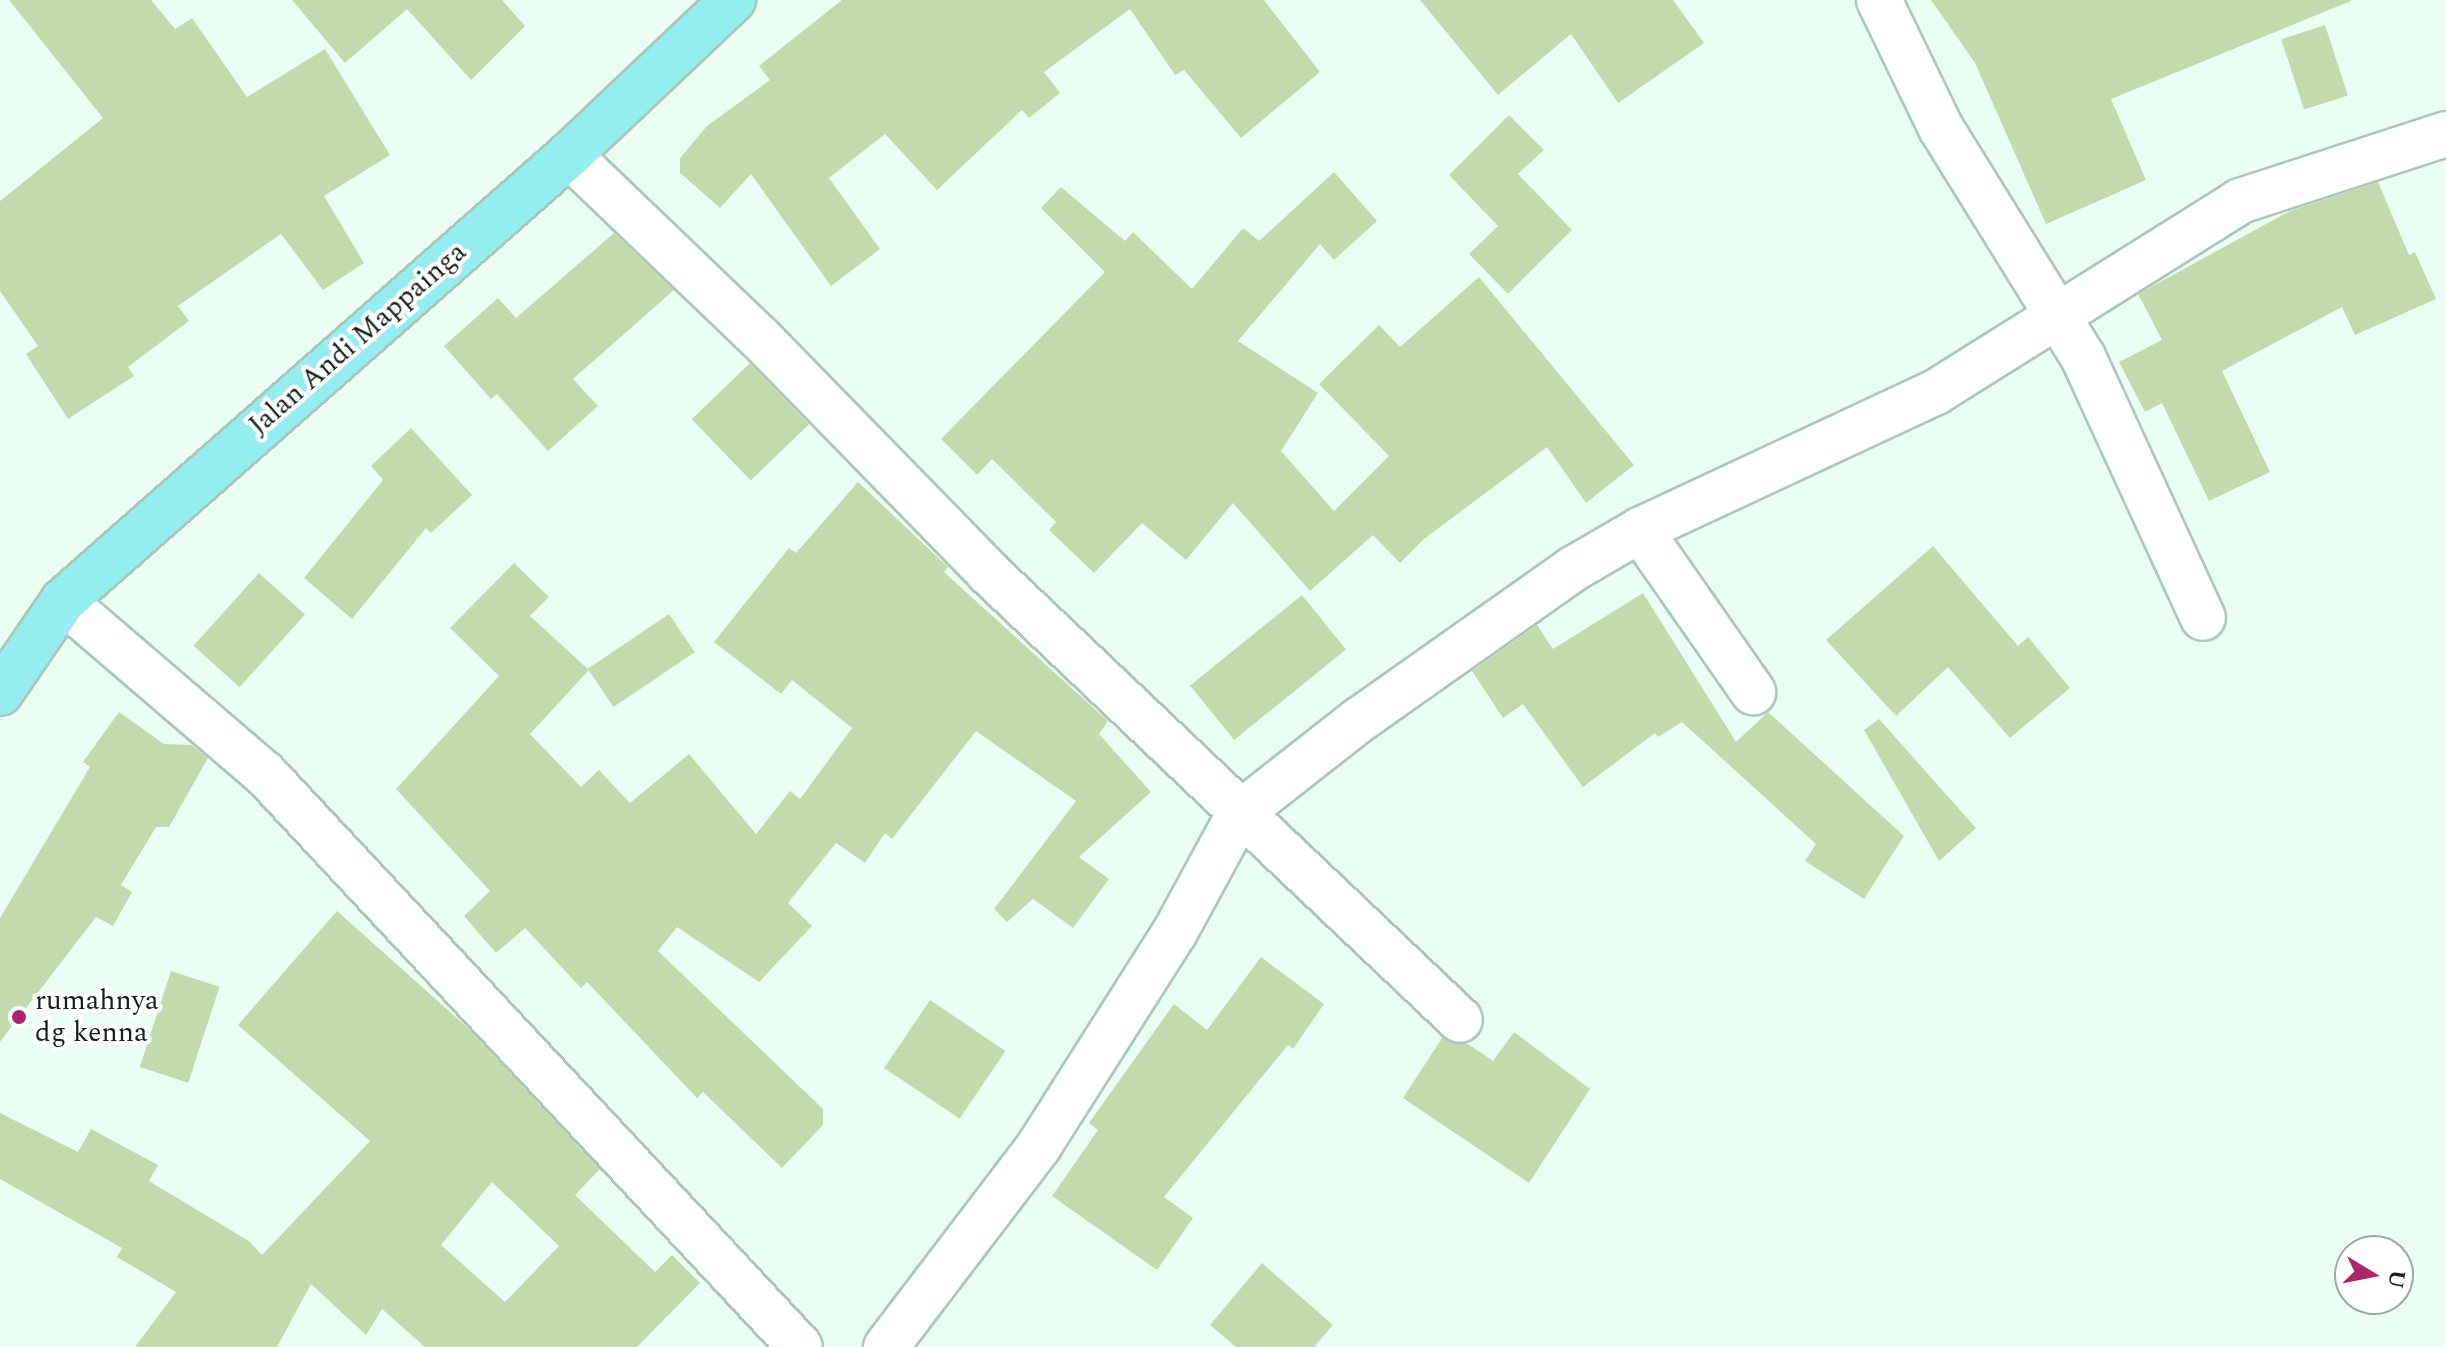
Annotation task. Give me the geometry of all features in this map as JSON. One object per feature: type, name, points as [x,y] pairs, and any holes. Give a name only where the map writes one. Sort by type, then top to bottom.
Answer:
[{"type":"main road","name":"Jalan Andi Mappainga","points":[[0,693],[63,601],[569,155],[733,0]]},
{"type":"street","points":[[1879,0],[1941,128],[2054,315],[2083,357],[2203,618]]},
{"type":"street","points":[[886,1347],[1039,1146],[1175,932],[1239,814],[1359,720],[1573,569],[1640,530],[1936,392],[2054,315],[2240,201],[2446,134]]},
{"type":"street","points":[[569,155],[1239,814],[1460,1020]]},
{"type":"street","points":[[1640,530],[1753,692]]},
{"type":"street","points":[[63,601],[264,773],[800,1347]]},
{"type":"building","points":[[9,0],[151,0],[175,29],[192,18],[247,97],[325,49],[390,155],[324,196],[364,263],[323,290],[281,234],[178,306],[189,321],[128,367],[134,376],[68,419],[26,354],[38,346],[0,291],[0,201],[103,118]]},
{"type":"building","points":[[292,0],[502,0],[525,26],[471,80],[407,9],[345,63]]},
{"type":"building","points":[[842,0],[1264,0],[1320,72],[1241,138],[1184,70],[1175,75],[1130,9],[1044,72],[1060,93],[1029,118],[1022,110],[937,190],[885,134],[829,178],[880,249],[831,286],[751,174],[720,208],[680,173],[680,158],[707,126],[770,80],[759,66]]},
{"type":"building","points":[[1420,0],[1673,0],[1704,43],[1618,103],[1571,34],[1498,95]]},
{"type":"building","points":[[1931,0],[2351,1],[2111,99],[2146,180],[2046,224],[1975,63]]},
{"type":"building","points":[[2325,25],[2348,95],[2304,110],[2281,39]]},
{"type":"building","points":[[1509,115],[1544,150],[1518,174],[1572,230],[1508,294],[1469,254],[1498,226],[1449,175]]},
{"type":"building","points":[[1334,172],[1377,221],[1334,260],[1320,244],[1238,341],[1318,393],[1281,451],[1334,511],[1389,456],[1319,384],[1379,325],[1400,347],[1479,277],[1634,465],[1586,503],[1547,447],[1424,539],[1400,563],[1373,535],[1310,591],[1233,503],[1186,560],[1142,523],[1094,573],[1049,530],[1056,522],[992,459],[977,475],[941,439],[1105,272],[1041,208],[1061,187],[1125,241],[1133,232],[1192,289],[1243,228],[1259,241]]},
{"type":"building","points":[[2378,182],[2409,255],[2415,252],[2436,299],[2355,335],[2342,307],[2222,371],[2270,472],[2209,501],[2162,403],[2145,412],[2119,362],[2162,340],[2138,294],[2290,211]]},
{"type":"building","points":[[614,233],[674,290],[573,379],[598,406],[548,451],[497,394],[491,399],[444,346],[498,298],[516,318]]},
{"type":"building","points":[[750,363],[809,424],[751,480],[692,419]]},
{"type":"building","points":[[411,428],[472,495],[431,533],[426,528],[352,619],[304,578],[383,480],[371,466]]},
{"type":"building","points":[[858,482],[948,567],[944,572],[1108,721],[1099,734],[1151,792],[1079,857],[1109,879],[1073,928],[1033,899],[1007,922],[994,909],[1076,801],[976,731],[892,839],[885,833],[865,863],[836,843],[788,903],[812,926],[759,982],[677,927],[658,951],[823,1109],[823,1125],[782,1168],[703,1092],[697,1098],[587,982],[581,988],[525,928],[496,953],[464,916],[490,891],[396,789],[499,676],[450,628],[514,563],[549,597],[530,616],[589,670],[530,734],[581,787],[599,770],[630,803],[689,754],[756,834],[790,791],[800,799],[852,728],[792,680],[781,694],[714,642],[789,548],[796,553]]},
{"type":"building","points":[[1933,546],[2018,646],[2028,637],[2070,688],[2010,738],[1948,667],[1896,716],[1826,640]]},
{"type":"building","points":[[259,573],[305,614],[240,687],[193,646]]},
{"type":"building","points":[[1643,593],[1736,742],[1768,712],[1904,836],[1864,899],[1805,861],[1816,844],[1682,722],[1658,737],[1655,733],[1583,787],[1523,704],[1503,718],[1472,671],[1537,625],[1553,649]]},
{"type":"building","points":[[1302,595],[1346,649],[1234,740],[1190,686]]},
{"type":"building","points":[[669,614],[695,652],[613,707],[588,669]]},
{"type":"building","points":[[119,712],[164,744],[192,745],[208,758],[169,827],[156,827],[121,885],[132,892],[113,926],[96,917],[0,1042],[0,918],[90,767],[83,762]]},
{"type":"building","points":[[1879,719],[1976,828],[1939,861],[1864,730]]},
{"type":"building","points":[[337,911],[468,1028],[600,1169],[575,1195],[655,1272],[672,1255],[700,1283],[637,1347],[425,1347],[382,1309],[366,1335],[311,1284],[277,1347],[135,1347],[176,1292],[117,1257],[122,1248],[0,1179],[0,1113],[78,1152],[91,1129],[158,1165],[149,1181],[249,1241],[262,1255],[370,1141],[238,1025]],"holes":[[[492,1182],[559,1246],[505,1302],[441,1245]]]},
{"type":"building","points":[[1261,957],[1324,1004],[1293,1049],[1288,1045],[1164,1197],[1193,1218],[1157,1270],[1052,1196],[1098,1130],[1089,1123],[1174,1004],[1207,1030]]},
{"type":"building","points":[[171,971],[220,987],[188,1083],[140,1067]]},
{"type":"building","points":[[930,1000],[1005,1051],[960,1119],[884,1068]]},
{"type":"building","points":[[1514,1032],[1590,1089],[1529,1183],[1403,1098],[1442,1038],[1468,1044],[1493,1061]]},
{"type":"building","points":[[1262,1263],[1333,1325],[1314,1347],[1236,1347],[1210,1325]]},
{"type":"place","name":"rumahnya dg kenna","points":[[19,1017]]}]
